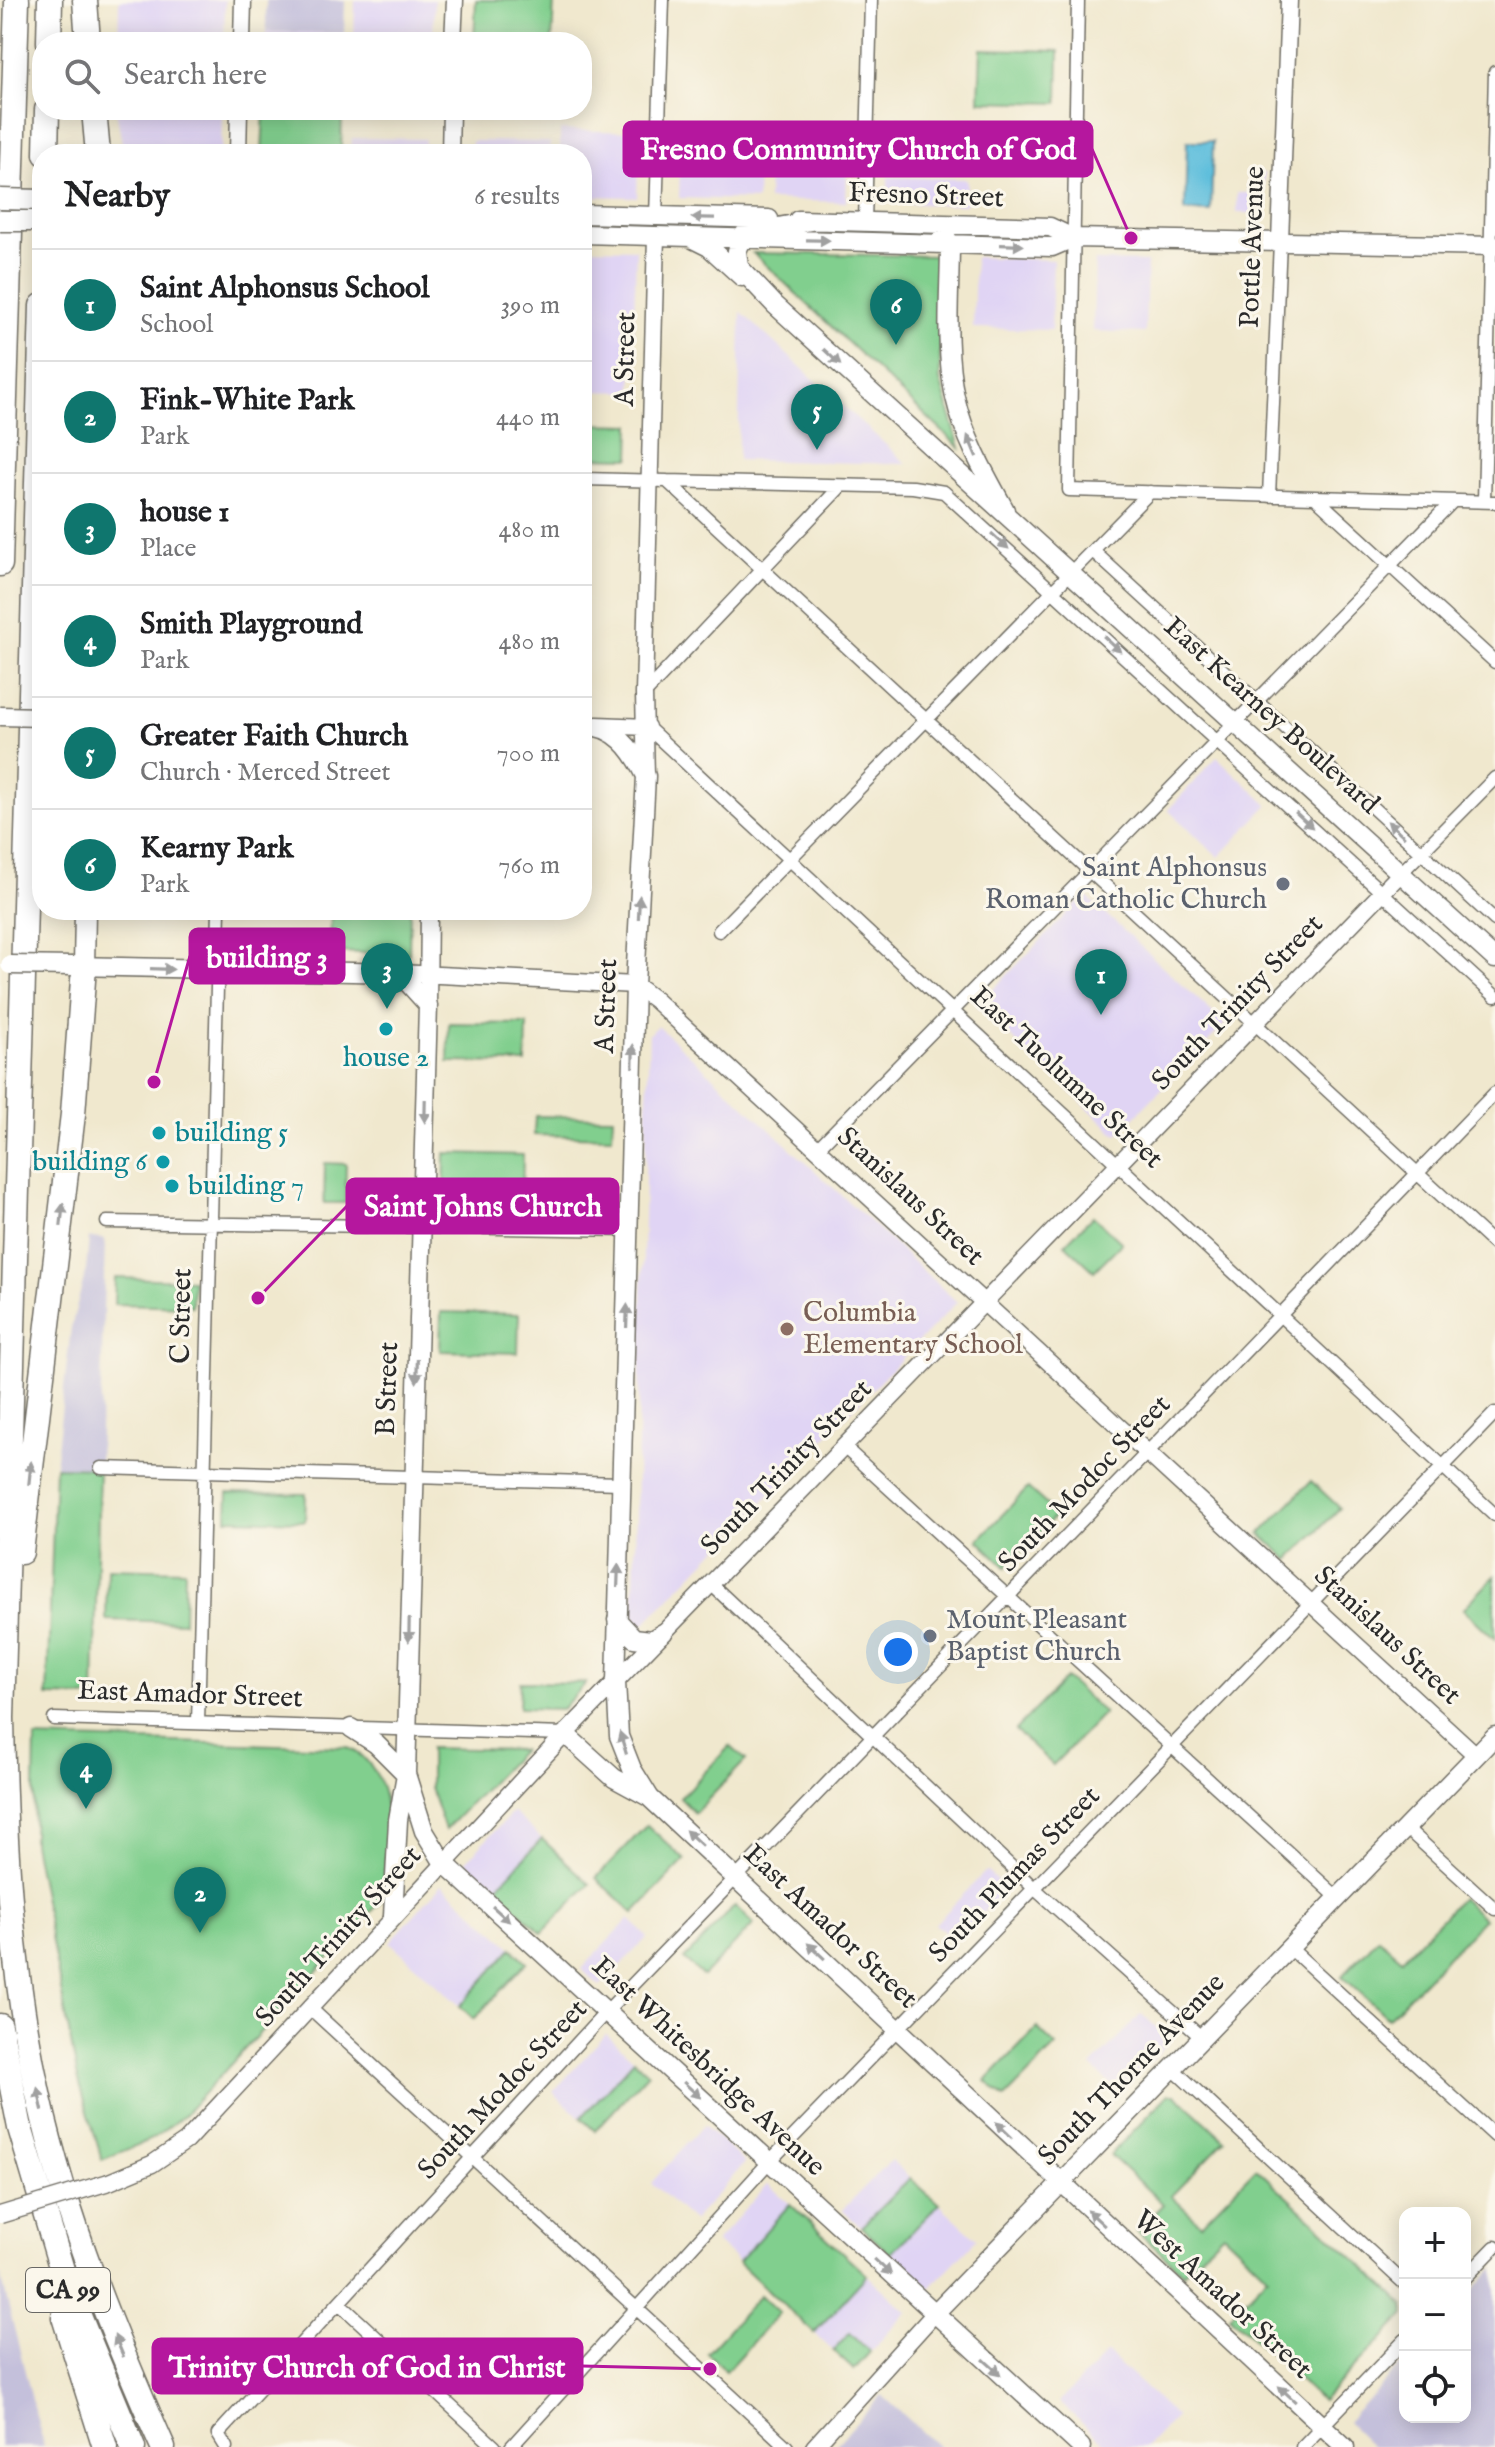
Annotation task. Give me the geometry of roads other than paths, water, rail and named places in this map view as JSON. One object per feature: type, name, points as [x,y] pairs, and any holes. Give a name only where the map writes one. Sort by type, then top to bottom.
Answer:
[{"type":"highway","points":[[0,564],[17,0]]},
{"type":"highway","points":[[49,32],[50,0]]},
{"type":"highway","points":[[85,0],[87,32]]},
{"type":"highway","points":[[46,144],[47,120]]},
{"type":"highway","points":[[95,120],[97,144]]},
{"type":"highway","name":"CA 99","points":[[32,688],[2,1718],[8,1895],[39,2098],[91,2273],[164,2447]]},
{"type":"highway","points":[[26,918],[32,863]]},
{"type":"highway","points":[[2,1718],[73,1114],[78,967]]},
{"type":"highway","name":"CA 99","points":[[0,2026],[20,2128],[67,2287],[133,2447]]},
{"type":"highway","points":[[20,2128],[59,2301],[105,2447]]},
{"type":"main road","points":[[0,199],[32,200]]},
{"type":"main road","name":"Fresno Street","points":[[592,216],[656,226],[688,237],[740,239],[1052,247],[1073,238],[1493,246]]},
{"type":"main road","points":[[0,221],[32,221]]},
{"type":"main road","name":"Fresno Street","points":[[592,233],[656,226],[811,221],[1050,227],[1073,238]]},
{"type":"main road","points":[[740,239],[753,229],[811,221]]},
{"type":"main road","points":[[932,223],[950,243]]},
{"type":"main road","points":[[688,237],[709,247],[775,305]]},
{"type":"main road","name":"East Kearney Boulevard","points":[[740,239],[737,251],[739,267],[775,305],[993,507],[1008,516],[1073,573],[1495,959]]},
{"type":"main road","name":"East Kearney Boulevard","points":[[950,243],[949,339],[955,397],[977,458],[1008,516]]},
{"type":"main road","points":[[0,716],[32,717]]},
{"type":"main road","points":[[592,727],[623,739],[632,748],[646,776]]},
{"type":"main road","name":"A Street","points":[[616,1682],[635,985],[646,776]]},
{"type":"main road","points":[[78,967],[84,920]]},
{"type":"main road","points":[[5,965],[399,973],[428,1005]]},
{"type":"main road","name":"B Street","points":[[428,1005],[423,1227],[412,1477],[406,1774],[424,1831],[443,1862]]},
{"type":"main road","points":[[617,1620],[634,1638],[651,1640],[663,1633]]},
{"type":"main road","name":"East Amador Street","points":[[616,1682],[619,1736],[632,1769],[650,1798],[1061,2184]]},
{"type":"main road","points":[[351,1728],[376,1744],[406,1774],[398,1820],[393,1916]]},
{"type":"main road","points":[[565,1734],[614,1778],[650,1798]]},
{"type":"main road","name":"South Thorne Avenue","points":[[934,2314],[1495,1736]]},
{"type":"main road","name":"East Whitesbridge Avenue","points":[[443,1862],[1081,2447]]},
{"type":"main road","name":"West Amador Street","points":[[1061,2184],[1345,2447]]},
{"type":"street","points":[[242,32],[243,0]]},
{"type":"street","points":[[453,32],[455,0]]},
{"type":"street","name":"A Street","points":[[646,776],[644,694],[659,481],[656,226],[663,0]]},
{"type":"street","points":[[865,222],[871,0]]},
{"type":"street","points":[[1078,0],[1069,490],[1490,501],[1495,72]]},
{"type":"street","name":"Pottle Avenue","points":[[1269,496],[1289,0]]},
{"type":"street","points":[[238,144],[239,120]]},
{"type":"street","points":[[450,144],[451,120]]},
{"type":"street","name":"East Kearney Boulevard","points":[[592,479],[913,487],[934,489],[952,497],[1495,996]]},
{"type":"street","points":[[659,481],[763,572],[1495,1245]]},
{"type":"street","points":[[644,694],[763,572],[841,486]]},
{"type":"street","points":[[719,931],[1150,492]]},
{"type":"street","points":[[1315,497],[1495,662]]},
{"type":"street","points":[[817,1149],[1453,501]]},
{"type":"street","name":"East Kearney Boulevard","points":[[1094,552],[1495,920]]},
{"type":"street","points":[[592,725],[647,727]]},
{"type":"street","name":"East Tuolumne Street","points":[[647,727],[1495,1515]]},
{"type":"street","name":"South Trinity Street","points":[[0,2215],[109,2182],[152,2164],[186,2141],[565,1734],[1495,778]]},
{"type":"street","name":"C Street","points":[[198,1723],[219,920]]},
{"type":"street","name":"B Street","points":[[428,1005],[429,920]]},
{"type":"street","points":[[399,973],[635,985]]},
{"type":"street","name":"Stanislaus Street","points":[[635,985],[1476,1755]]},
{"type":"street","name":"South Modoc Street","points":[[226,2447],[218,2434],[607,2011],[1495,1093]]},
{"type":"street","points":[[107,1222],[630,1230]]},
{"type":"street","name":"South Plumas Street","points":[[511,2447],[769,2162],[1495,1413]]},
{"type":"street","points":[[844,1447],[1011,1596],[1338,1898]]},
{"type":"street","points":[[101,1468],[620,1483]]},
{"type":"street","points":[[711,1584],[1035,1889],[1202,2038]]},
{"type":"street","name":"East Amador Street","points":[[54,1719],[565,1734]]},
{"type":"street","points":[[1406,1828],[1495,1909]]},
{"type":"street","points":[[1290,1948],[1495,2136]]},
{"type":"street","points":[[310,2008],[787,2447]]},
{"type":"street","points":[[1173,2069],[1400,2279]]},
{"type":"street","points":[[1471,2272],[1495,2247]]},
{"type":"street","points":[[339,2303],[495,2447]]},
{"type":"street","name":"South Thorne Avenue","points":[[814,2447],[934,2314]]},
{"type":"street","points":[[1302,2447],[1399,2346]]},
{"type":"water","points":[[1187,141],[1213,141],[1211,212],[1185,211]]},
{"type":"place","name":"Fresno Community Church of God","points":[[1131,238]]},
{"type":"place","name":"Kearny Park","points":[[896,345]]},
{"type":"place","name":"Greater Faith Church","points":[[817,450]]},
{"type":"place","name":"Saint Alphonsus Roman Catholic Church","points":[[1283,884]]},
{"type":"place","name":"house 1","points":[[387,1009]]},
{"type":"place","name":"Saint Alphonsus School","points":[[1101,1015]]},
{"type":"place","name":"house 2","points":[[386,1029]]},
{"type":"place","name":"building 3","points":[[154,1082]]},
{"type":"place","name":"building 5","points":[[159,1133]]},
{"type":"place","name":"building 6","points":[[163,1162]]},
{"type":"place","name":"building 7","points":[[172,1186]]},
{"type":"place","name":"Saint Johns Church","points":[[258,1298]]},
{"type":"place","name":"Columbia Elementary School","points":[[787,1329]]},
{"type":"place","name":"Mount Pleasant Baptist Church","points":[[930,1636]]},
{"type":"place","name":"Smith Playground","points":[[86,1809]]},
{"type":"place","name":"Fink-White Park","points":[[200,1933]]},
{"type":"place","name":"Trinity Church of God in Christ","points":[[710,2369]]}]
